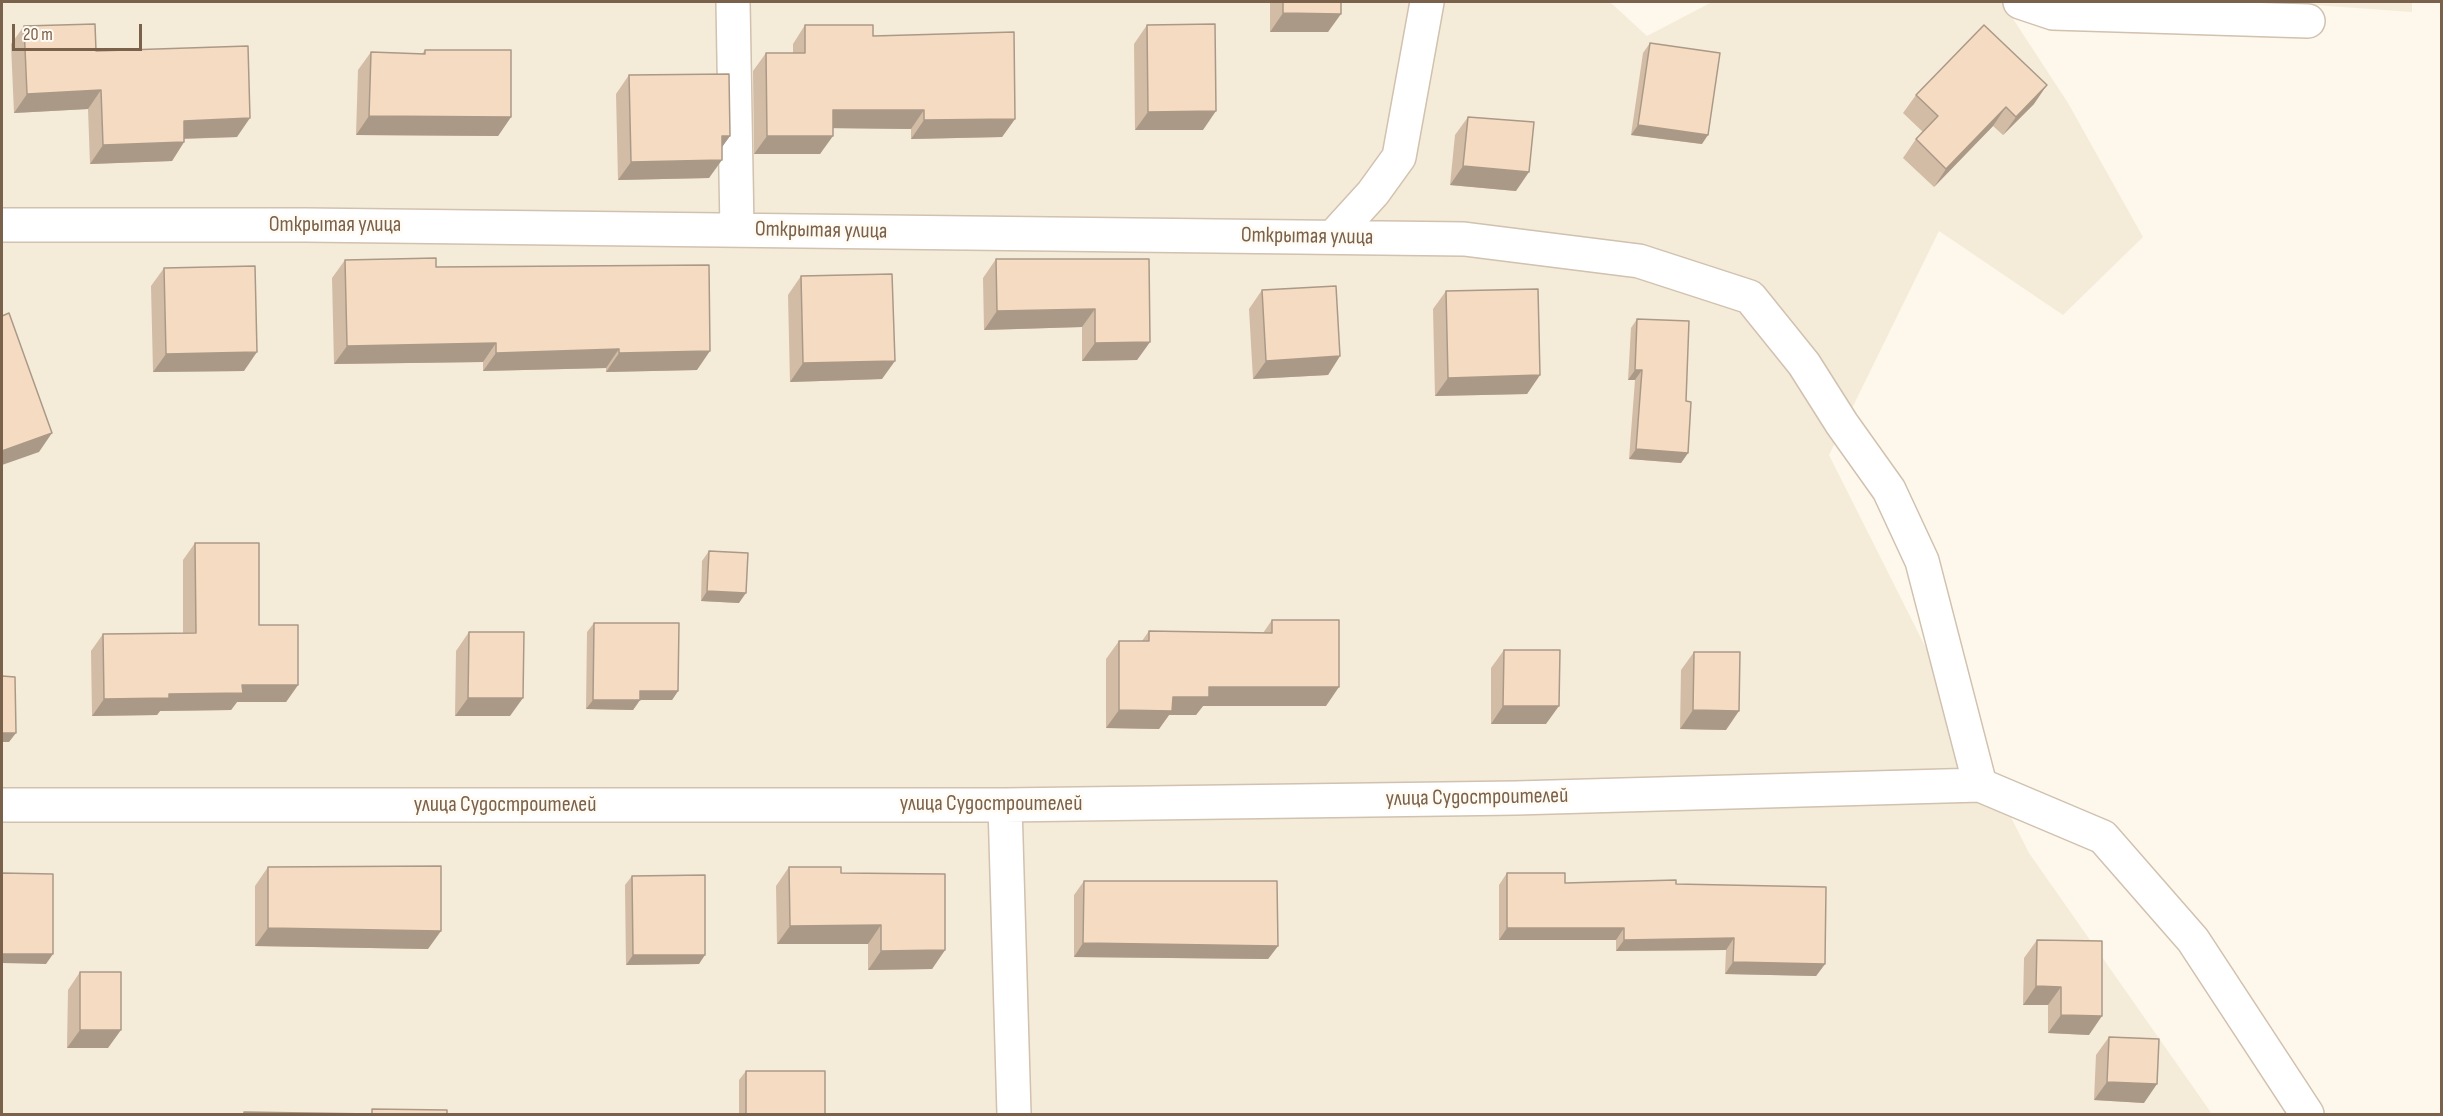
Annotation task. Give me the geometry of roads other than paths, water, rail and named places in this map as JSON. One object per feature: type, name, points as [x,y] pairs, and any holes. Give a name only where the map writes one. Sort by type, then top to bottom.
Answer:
[{"type":"street","points":[[733,2],[736,230]]},
{"type":"street","points":[[1333,237],[1373,193],[1399,157],[1427,2]]},
{"type":"street","points":[[2020,2],[2053,13],[2308,21]]},
{"type":"street","name":"Открытая улица","points":[[2,224],[1464,239],[1639,261],[1750,297],[1804,364],[1842,424],[1889,490],[1922,561],[1980,785]]},
{"type":"street","points":[[1980,785],[2103,837],[2193,940],[2307,1114]]},
{"type":"street","name":"улица Судостроителей","points":[[2,805],[1005,805],[1516,798],[1980,785]]},
{"type":"street","points":[[1005,805],[1014,1114]]}]
